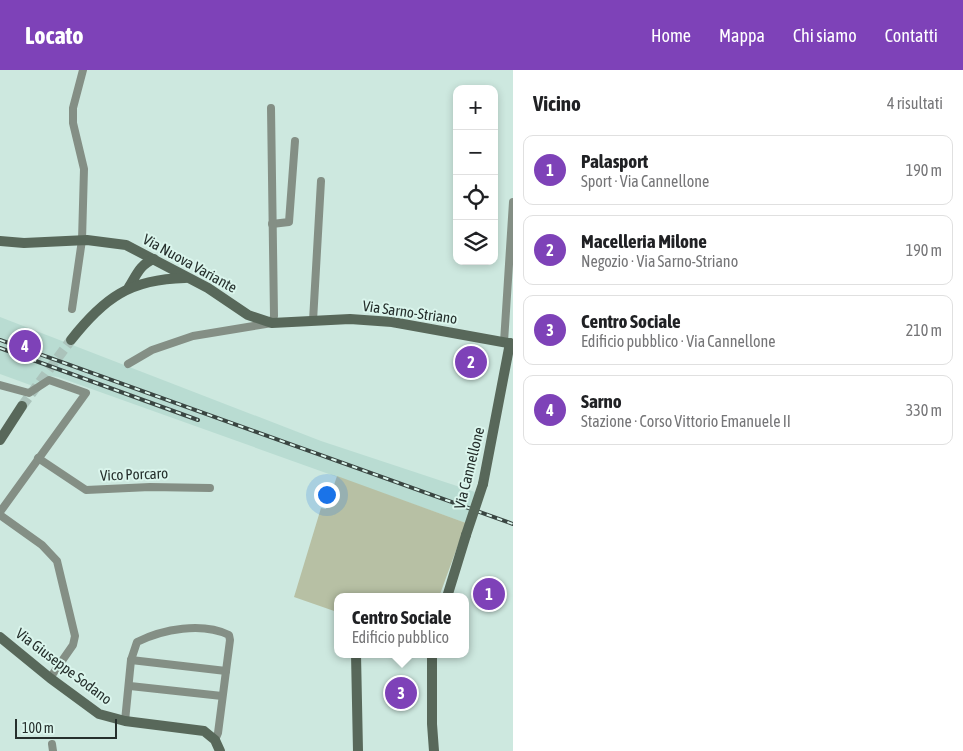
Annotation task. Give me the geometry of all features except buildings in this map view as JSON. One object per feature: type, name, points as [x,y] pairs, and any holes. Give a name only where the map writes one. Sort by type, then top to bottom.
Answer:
[{"type":"main road","name":"Via Nuova Variante","points":[[0,240],[24,243],[82,240],[126,245],[208,288],[248,314],[272,323]]},
{"type":"main road","points":[[126,245],[134,254],[140,268]]},
{"type":"main road","points":[[129,288],[140,268],[147,261],[154,258],[154,271],[149,280]]},
{"type":"main road","points":[[71,340],[88,319],[129,288],[149,280],[186,278]]},
{"type":"main road","name":"Via Sarno-Striano","points":[[272,323],[350,319],[392,322],[509,343]]},
{"type":"main road","name":"Via Cannellone","points":[[448,593],[483,484],[509,343]]},
{"type":"main road","points":[[0,440],[2,430],[22,406]]},
{"type":"main road","name":"Via Giuseppe Sodano","points":[[0,637],[50,678],[100,714],[125,721],[204,731],[215,740]]},
{"type":"main road","points":[[356,658],[358,751]]},
{"type":"main road","points":[[429,658],[434,751]]},
{"type":"main road","points":[[215,740],[220,751]]},
{"type":"street","points":[[72,310],[82,240],[84,169],[73,123],[74,108],[83,70]]},
{"type":"street","points":[[128,364],[152,350],[193,336],[272,323],[274,316],[271,108]]},
{"type":"street","points":[[272,224],[289,222],[295,141]]},
{"type":"street","points":[[313,321],[321,180]]},
{"type":"street","points":[[509,343],[513,202]]},
{"type":"street","points":[[0,385],[29,393],[42,383],[52,380],[86,393],[0,513],[42,545],[57,561],[75,636],[73,645],[50,678]]},
{"type":"street","name":"Vico Porcaro","points":[[38,458],[86,490],[150,487],[210,488]]},
{"type":"street","points":[[125,721],[130,686],[131,660],[137,642],[144,638],[187,628],[204,628],[229,635],[218,733],[215,740]]},
{"type":"street","points":[[131,660],[226,671]]},
{"type":"street","points":[[130,686],[222,696]]},
{"type":"shaded area","points":[[0,317],[321,441],[475,492],[466,523],[58,377],[50,376],[33,386],[0,374]]},
{"type":"green space","points":[[337,476],[466,523],[440,593],[334,593],[334,611],[294,597],[321,508],[326,509]]},
{"type":"tunnel","points":[[22,406],[71,340]]},
{"type":"railway","points":[[0,340],[513,524]]},
{"type":"railway","points":[[0,348],[198,420]]},
{"type":"place","name":"Sarno","points":[[25,346]]},
{"type":"place","name":"Macelleria Milone","points":[[471,362]]},
{"type":"place","name":"Palasport","points":[[489,594]]},
{"type":"place","name":"Centro Sociale","points":[[401,693]]}]
